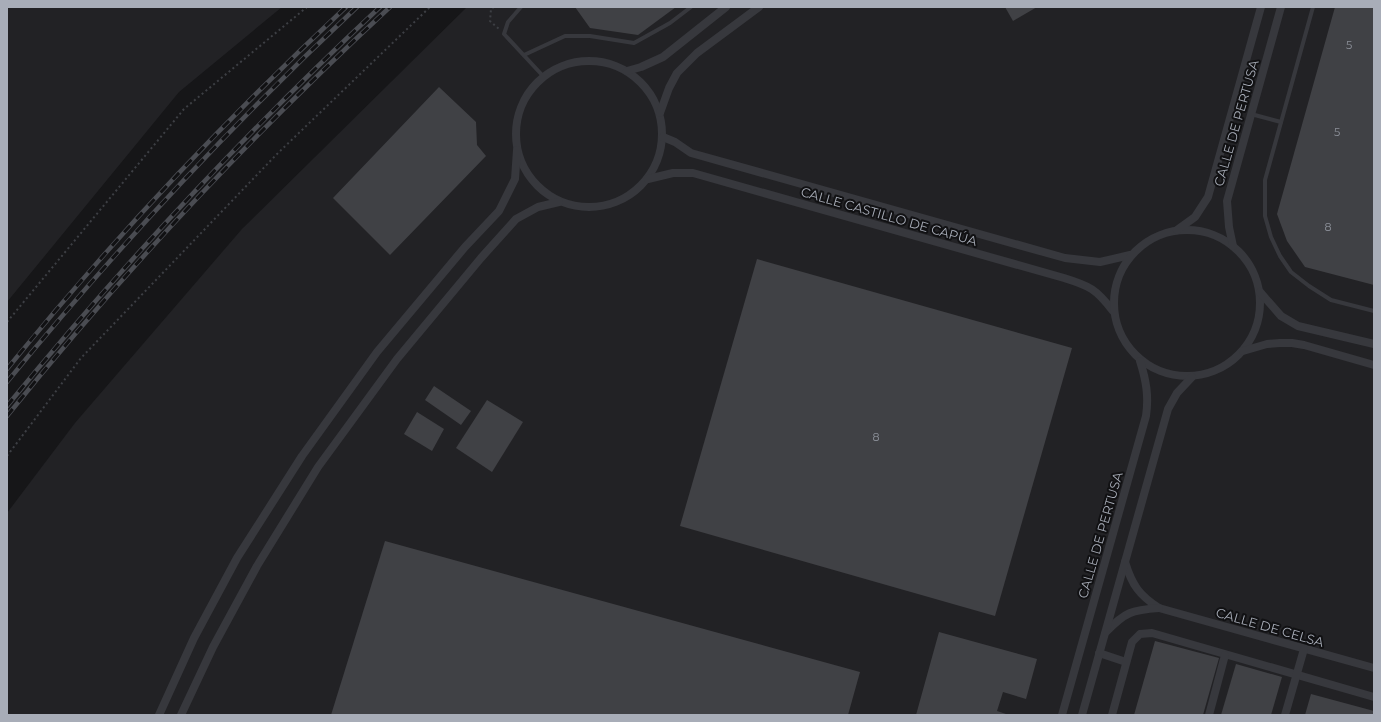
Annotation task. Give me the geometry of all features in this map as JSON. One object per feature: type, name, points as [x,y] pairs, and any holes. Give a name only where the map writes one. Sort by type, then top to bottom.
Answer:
[{"type":"street","points":[[627,71],[641,67],[662,57],[726,7]]},
{"type":"street","points":[[660,113],[669,88],[677,73],[697,53],[759,7]]},
{"type":"street","name":"CALLE DE PERTUSA","points":[[1177,230],[1195,216],[1208,197],[1261,7]]},
{"type":"street","name":"CALLE DE PERTUSA","points":[[1233,246],[1229,227],[1227,201],[1281,7]]},
{"type":"street","points":[[159,715],[194,638],[237,558],[302,456],[377,352],[465,247],[499,212],[515,179],[517,150],[515,130],[520,110],[529,91],[543,76],[558,67],[576,62],[593,61],[611,64],[627,71],[641,82],[652,96],[660,113],[663,137],[660,155],[648,179],[634,193],[617,202],[598,208],[578,207],[560,202],[540,190],[525,172],[517,150]]},
{"type":"street","name":"CALLE CASTILLO DE CAPÚA","points":[[663,137],[692,152],[1065,258],[1100,262],[1130,256]]},
{"type":"street","name":"CALLE CASTILLO DE CAPÚA","points":[[648,179],[673,173],[693,173],[1056,276],[1086,285],[1101,296],[1113,311]]},
{"type":"street","points":[[181,715],[213,647],[257,566],[318,468],[397,359],[481,258],[516,219],[538,207],[560,202]]},
{"type":"street","points":[[1177,230],[1197,230],[1216,236],[1233,246],[1246,259],[1255,274],[1260,292],[1260,312],[1254,333],[1243,351],[1229,364],[1211,373],[1192,377],[1174,376],[1162,373],[1140,361],[1128,346],[1118,328],[1113,311],[1114,291],[1120,272],[1130,256],[1144,243],[1160,235],[1177,230]]},
{"type":"street","points":[[1260,292],[1281,316],[1298,326],[1374,344]]},
{"type":"street","points":[[1243,351],[1267,344],[1280,342],[1292,343],[1374,365]]},
{"type":"street","name":"CALLE DE PERTUSA","points":[[1062,715],[1146,416],[1148,395],[1147,385],[1140,361]]},
{"type":"street","points":[[1082,715],[1168,409],[1177,393],[1192,377]]},
{"type":"street","name":"CALLE DE CELSA","points":[[1125,562],[1128,573],[1136,588],[1142,596],[1159,608],[1374,668]]},
{"type":"street","name":"CALLE DE CELSA","points":[[1105,632],[1126,614],[1135,610],[1159,608]]},
{"type":"street","points":[[1112,715],[1132,642],[1140,634],[1152,633],[1374,697]]},
{"type":"street","points":[[1285,715],[1304,649]]},
{"type":"street","points":[[1099,653],[1126,662]]},
{"type":"street","points":[[1209,715],[1225,655]]},
{"type":"lane","points":[[521,7],[508,22],[504,34],[543,76]]},
{"type":"lane","points":[[524,55],[565,36],[590,36],[634,43],[670,23],[691,7]]},
{"type":"lane","points":[[1313,7],[1265,180],[1265,216],[1271,237],[1280,256],[1291,272],[1331,300],[1374,311]]},
{"type":"lane","points":[[1251,114],[1282,122]]},
{"type":"path","points":[[7,322],[184,109],[307,7]]},
{"type":"path","points":[[7,456],[81,358],[277,154],[430,7]]},
{"type":"path","points":[[494,7],[490,21],[504,34]]},
{"type":"shaded area","points":[[7,7],[282,7],[179,92],[7,302]]},
{"type":"shaded area","points":[[467,7],[1374,7],[1374,715],[7,715],[7,513],[75,423],[242,229]]},
{"type":"building","points":[[575,7],[676,7],[638,35],[590,28]]},
{"type":"building","points":[[1005,7],[1037,7],[1013,21]]},
{"type":"building","points":[[1335,7],[1374,7],[1374,285],[1305,267],[1287,241],[1277,214]]},
{"type":"building","points":[[439,87],[476,122],[477,145],[486,156],[390,255],[333,198]]},
{"type":"building","points":[[757,259],[1072,348],[995,616],[680,526]]},
{"type":"building","points":[[434,386],[471,411],[461,425],[425,400]]},
{"type":"building","points":[[487,400],[523,422],[492,472],[456,448]]},
{"type":"building","points":[[417,412],[444,429],[432,451],[404,434]]},
{"type":"building","points":[[385,541],[860,672],[848,715],[331,715]]},
{"type":"building","points":[[939,632],[1037,659],[1026,699],[1003,692],[997,711],[1009,715],[916,715]]},
{"type":"building","points":[[1155,641],[1219,658],[1203,715],[1134,715]]},
{"type":"building","points":[[1236,664],[1282,677],[1271,715],[1221,715]]},
{"type":"building","points":[[1311,694],[1374,711],[1374,715],[1305,715]]},
{"type":"railway","points":[[7,369],[87,274],[170,182],[301,49],[346,7]]},
{"type":"railway","points":[[7,382],[132,236],[265,96],[357,7]]},
{"type":"railway","points":[[7,406],[140,250],[282,102],[380,7]]},
{"type":"railway","points":[[7,416],[51,362],[143,256],[239,154],[390,7]]}]
